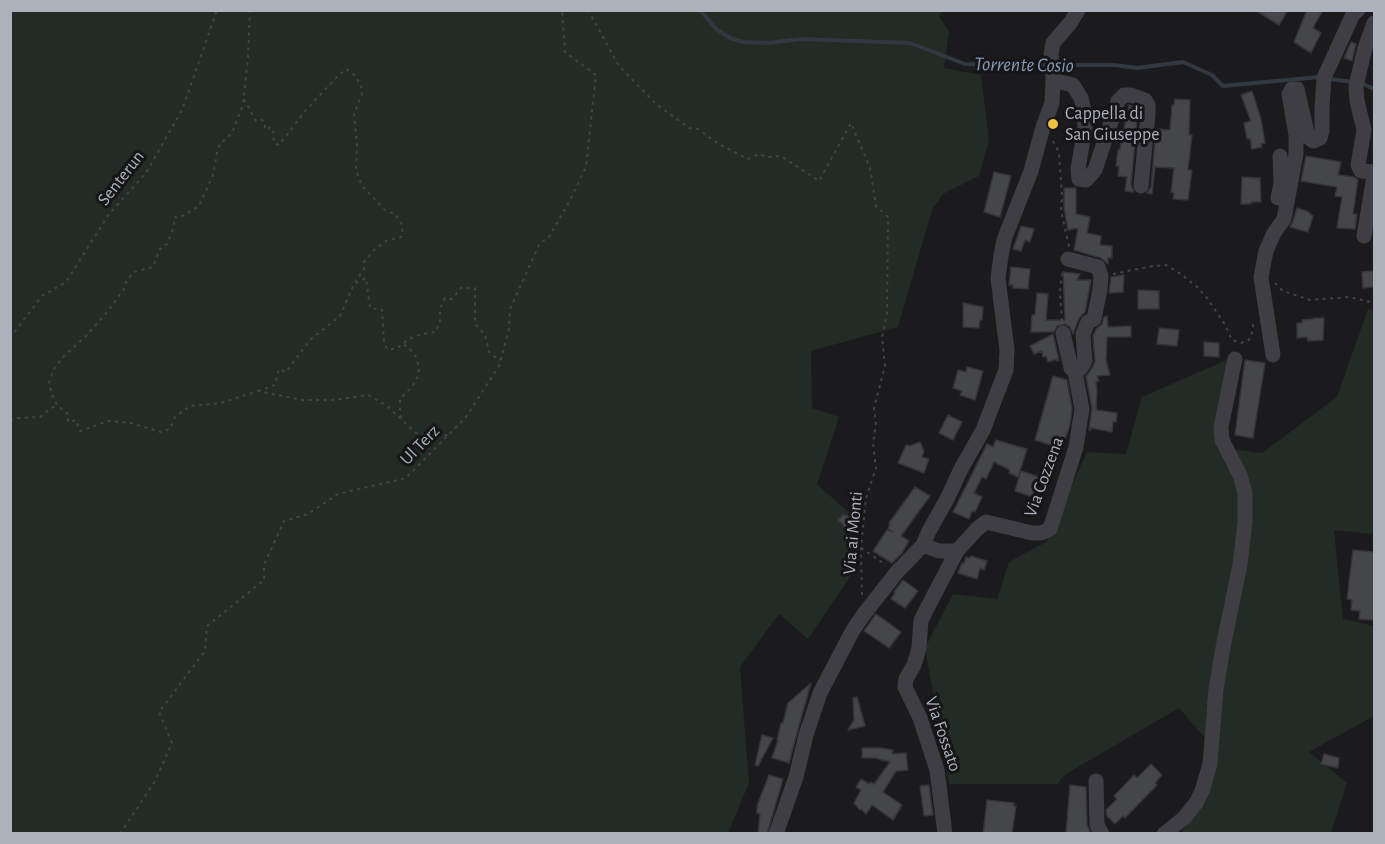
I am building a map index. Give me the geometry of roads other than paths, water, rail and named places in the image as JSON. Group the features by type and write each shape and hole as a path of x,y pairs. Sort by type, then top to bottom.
{"street":[{"path":"776,834 796,777 806,735 820,693 853,630 864,614 923,544 983,430 1006,370 1007,350 998,278 1000,256 1031,171 1052,103 1051,54 1053,43 1078,10"},
{"path":"1273,355 1261,277 1266,251 1274,233 1284,219 1296,154 1296,135 1289,94 1292,89 1297,89 1308,137 1313,141 1320,138 1324,78 1353,14 1358,10"},
{"path":"1364,236 1374,174 1361,171 1358,165 1364,130 1357,101 1357,83 1365,48 1374,23"},
{"path":"1053,80 1073,86 1081,98 1085,128 1078,169 1079,179 1086,180 1095,170 1119,101 1124,95 1144,100 1148,105 1148,114 1141,186"},
{"path":"1274,233 1269,228 1275,214 1281,183 1280,156"},
{"path":"1063,333 1071,368 1075,372 1085,361 1083,334 1088,322 1094,319 1101,276 1098,267 1068,259"},
{"path":"1164,834 1184,818 1196,803 1210,764 1216,688 1240,565 1245,522 1245,493 1240,475 1222,440 1221,427 1235,359"},
{"name":"Via Cozzena","path":"957,550 986,522 1032,533 1041,533 1050,529 1079,435 1082,409 1075,372"},
{"path":"923,544 939,551 957,550"},
{"name":"Via Fossato","path":"945,834 937,770 920,718 905,687 919,648 921,620 957,550"},
{"path":"1096,781 1097,825 1102,834"}],"waterway":[{"name":"Torrente Cosio","path":"700,10 716,29 730,38 743,42 767,43 801,39 910,43 965,64 1047,65"},
{"name":"Torrente Cosio","path":"1057,65 1114,65 1137,68 1183,62 1212,75 1223,86 1319,77"},
{"name":"Torrente Cosio","path":"1329,79 1354,82"},
{"name":"Torrente Cosio","path":"1361,83 1374,89"}],"place":[{"name":"Cappella di San Giuseppe","path":"1053,124"}]}
